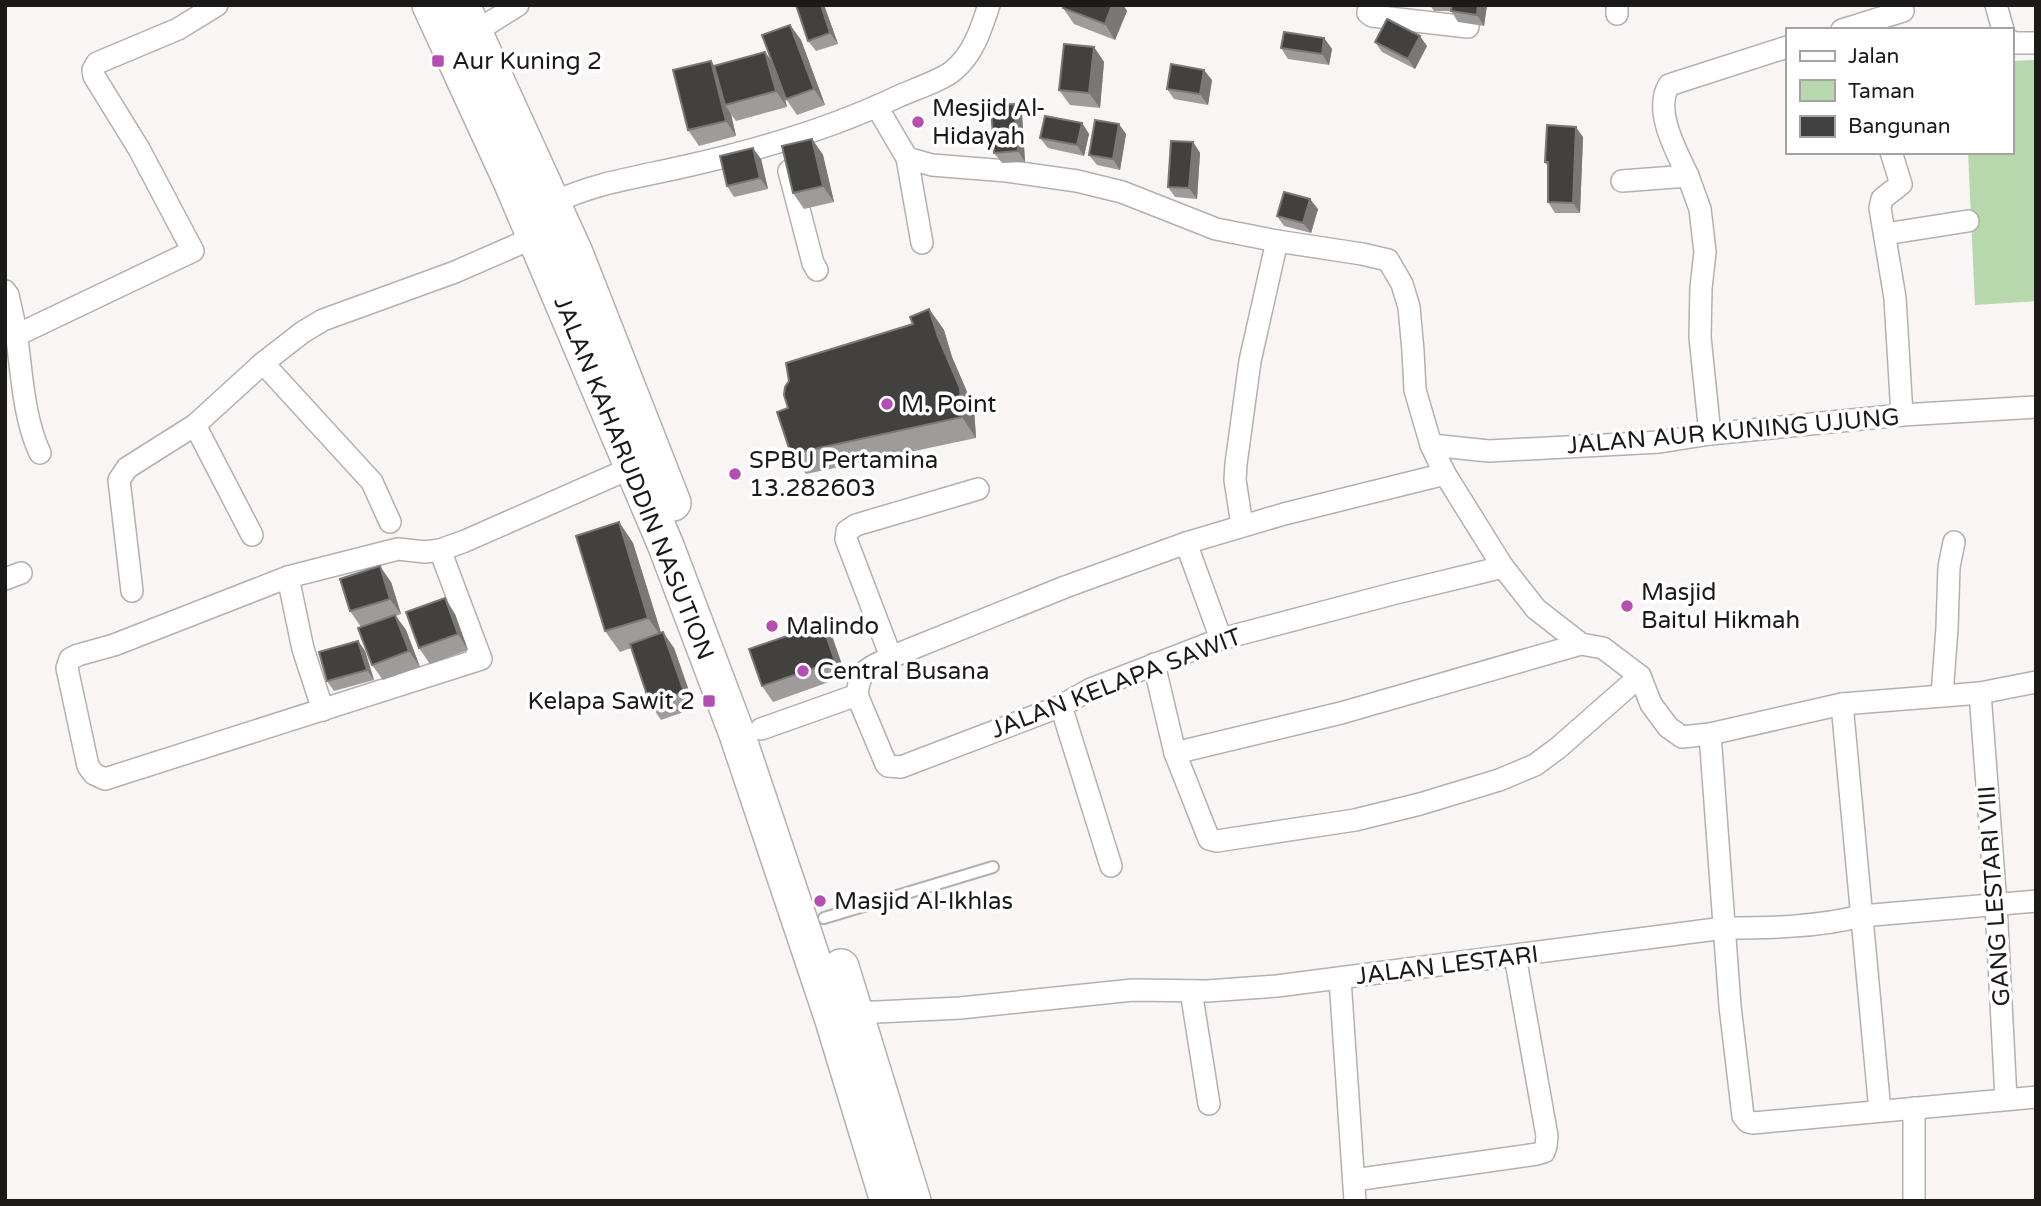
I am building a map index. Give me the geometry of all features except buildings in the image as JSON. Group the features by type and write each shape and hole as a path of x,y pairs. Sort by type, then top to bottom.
{"highway":[{"name":"JALAN KAHARUDDIN NASUTION","path":"429,5 480,111 633,467 761,729 856,1013 913,1201"},
{"name":"JALAN KAHARUDDIN NASUTION","path":"468,19 504,102 553,203 642,421 750,773 832,1017 888,1201"}],"street":[{"path":"17,335 193,251 93,70 97,63 178,29 217,5"},
{"path":"468,19 518,5"},
{"path":"553,203 567,196 651,173 690,166 781,142 877,107 952,72 975,44 989,5"},
{"path":"1370,5 1368,13 1372,16 1468,27"},
{"path":"1996,5 2002,28"},
{"path":"1848,28 1903,11"},
{"path":"2013,43 2036,43"},
{"path":"1710,433 1700,337 1705,252 1700,209 1669,133 1663,100 1669,85 1786,47"},
{"path":"877,107 906,158 922,243"},
{"path":"781,142 817,270"},
{"path":"1892,154 1901,184 1880,202 1895,298 1902,415"},
{"path":"906,158 932,165 1007,171 1088,184 1149,201 1216,229 1388,260 1402,284 1409,307 1415,390 1431,444 1445,474 1503,568 1536,609 1581,644"},
{"path":"1622,181 1688,176"},
{"path":"1885,234 1968,221"},
{"path":"132,591 119,480 127,468 195,425 263,363 323,320 455,272 534,237"},
{"path":"1242,525 1235,480 1236,464 1250,361 1277,242"},
{"path":"5,291 17,335 27,410 40,453"},
{"path":"263,363 372,482 390,522"},
{"name":"JALAN AUR KUNING UJUNG","path":"1431,444 1489,451 1661,442 1710,433 1902,415 2036,407"},
{"path":"195,425 252,535"},
{"path":"440,550 481,659 105,779 94,774 88,766 67,668 70,659 288,577 398,549 425,552 440,550 633,467"},
{"path":"761,729 857,695 862,674 891,657 1065,587 1242,525 1445,474"},
{"path":"891,657 846,539 847,531 856,525 978,489"},
{"path":"1942,695 1949,568 1954,542"},
{"path":"1185,544 1221,639"},
{"name":"JALAN KELAPA SAWIT","path":"857,695 886,764 901,766 1061,706 1091,689 1221,639 1503,568"},
{"path":"288,577 303,649 323,710"},
{"path":"1175,753 1341,713 1581,644 1603,648 1640,676 1651,704 1668,727 1682,737 1710,734 1842,704 1980,693 2036,682"},
{"path":"1154,664 1175,753 1205,831 1212,841 1354,820 1420,804 1499,780 1535,765 1640,676"},
{"name":"GANG LESTARI VIII","path":"1980,693 1996,905 2006,1099"},
{"path":"1842,704 1880,1111"},
{"path":"1061,706 1111,866"},
{"path":"1710,734 1730,1006 1745,1119 1753,1124 2036,1097"},
{"name":"JALAN LESTARI","path":"856,1013 960,1008 1133,990 1191,991 1277,986 1724,928 1760,928 1842,921 1861,916 2036,901"},
{"path":"1340,979 1355,1190 1544,1152 1547,1136 1515,956"},
{"path":"1191,991 1209,1104"},
{"path":"1913,1201 1914,1108"}],"lane":[{"path":"824,918 993,867"}],"green space":[{"path":"2036,60 2036,301 1975,305 1968,154 2013,154 2013,61"}],"place":[{"name":"Aur Kuning 2","path":"438,61"},
{"name":"Mesjid Al- Hidayah","path":"918,122"},
{"name":"M. Point","path":"887,404"},
{"name":"SPBU Pertamina 13.282603","path":"735,474"},
{"name":"Masjid Baitul Hikmah","path":"1627,606"},
{"name":"Malindo","path":"772,626"},
{"name":"Central Busana","path":"803,671"},
{"name":"Kelapa Sawit 2","path":"709,701"},
{"name":"Masjid Al-Ikhlas","path":"820,901"}]}
